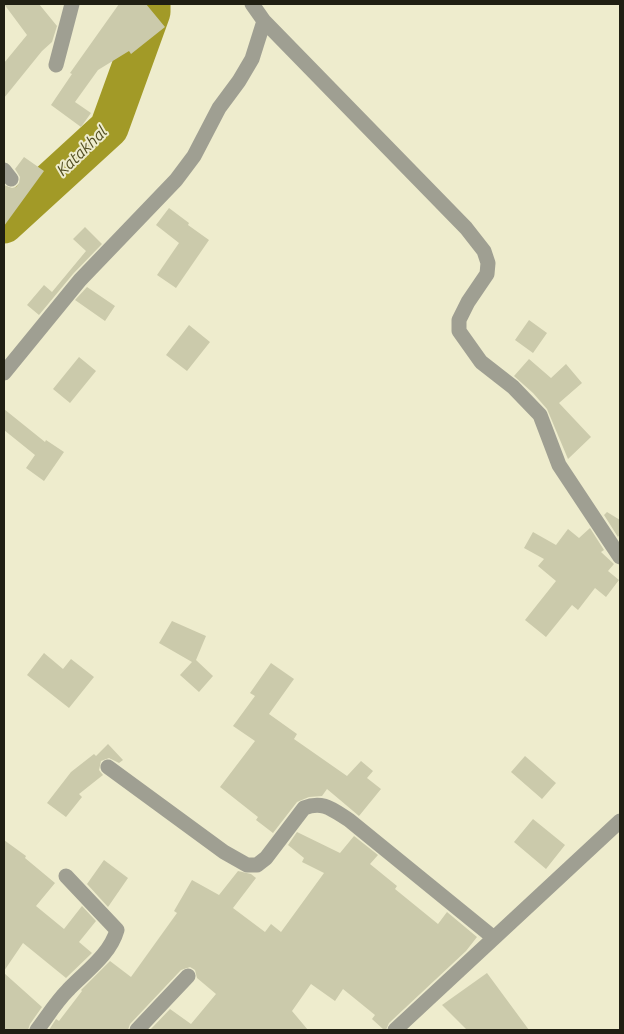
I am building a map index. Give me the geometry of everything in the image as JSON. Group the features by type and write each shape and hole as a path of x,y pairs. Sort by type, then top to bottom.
{"street":[{"path":"56,65 72,4"},
{"path":"252,4 264,21 466,228 484,251 488,263 487,274 468,302 459,320 459,331 482,362 513,387 540,415 559,465 620,556"},
{"path":"4,373 80,280 176,180 189,162 219,108 239,81 252,59 264,21"},
{"path":"108,767 224,852 247,865 257,865 266,858 304,808 313,804 325,805 349,820 494,938"},
{"path":"395,1030 620,822"},
{"path":"37,1030 66,991 106,951 114,940 117,930 66,876"},
{"path":"137,1030 188,976"}],"building":[{"path":"4,4 39,4 57,26 52,42 42,51 4,98 4,63 27,35"},
{"path":"119,4 146,4 165,27 131,54 129,51 98,70 75,102 91,113 81,127 51,105 72,74 70,73"},
{"path":"24,157 44,171 4,226 4,185 12,188 16,187 19,183 20,177 15,169"},
{"path":"169,208 209,240 176,288 157,275 179,243 156,225"},
{"path":"85,227 102,244 73,274 39,315 27,305 44,285 52,292 86,251 73,239"},
{"path":"87,287 115,306 105,321 75,300"},
{"path":"529,320 547,333 533,353 515,340"},
{"path":"189,325 210,342 187,371 166,355"},
{"path":"79,357 96,371 70,403 53,389"},
{"path":"529,359 551,378 566,364 582,383 559,403 591,437 568,459 547,409 514,376"},
{"path":"4,409 45,442 46,440 64,452 44,481 26,468 35,455 4,430"},
{"path":"607,512 620,520 620,534 618,537 604,515"},
{"path":"590,528 604,550 601,552 614,564 608,571 619,580 606,597 595,588 578,610 572,605 546,637 525,620 556,581 538,566 544,559 524,548 533,532 556,545 568,529 579,538"},
{"path":"172,621 206,636 196,660 213,676 199,692 180,675 192,662 159,643"},
{"path":"44,653 63,669 71,659 94,677 69,708 27,675"},
{"path":"271,663 294,679 269,714 297,734 294,739 347,776 361,761 373,771 367,778 381,789 359,816 327,789 322,796 309,797 297,802 273,833 256,820 258,817 220,787 255,741 233,726 255,696 250,693"},
{"path":"108,744 123,760 119,763 109,758 101,761 99,770 103,775 79,794 82,797 66,817 47,803 71,772 94,754 96,756"},
{"path":"525,756 556,783 542,799 511,772"},
{"path":"533,819 565,845 546,869 514,842"},
{"path":"297,832 340,853 354,836 378,855 370,864 397,886 395,889 438,924 447,912 477,937 466,951 389,1023 386,1030 372,1019 375,1015 343,989 335,1001 311,984 292,1011 308,1030 150,1030 170,1009 191,1024 216,994 197,978 195,970 190,967 181,970 130,1024 128,1030 49,1030 56,1019 59,1021 81,990 110,961 131,977 177,913 174,911 192,880 219,895 238,871 251,874 256,878 233,908 265,932 271,924 281,932 324,873 302,862 304,858 288,845"},
{"path":"4,840 26,856 25,858 55,883 36,906 64,929 82,906 96,921 79,942 92,953 66,978 23,943 4,971"},
{"path":"104,860 128,878 108,907 87,884"},
{"path":"4,973 42,1007 28,1030 4,1030"},
{"path":"487,973 529,1030 467,1030 442,1005"}],"waterway":[{"name":"Katakhal","path":"4,224 109,128 151,12 151,4"}]}
